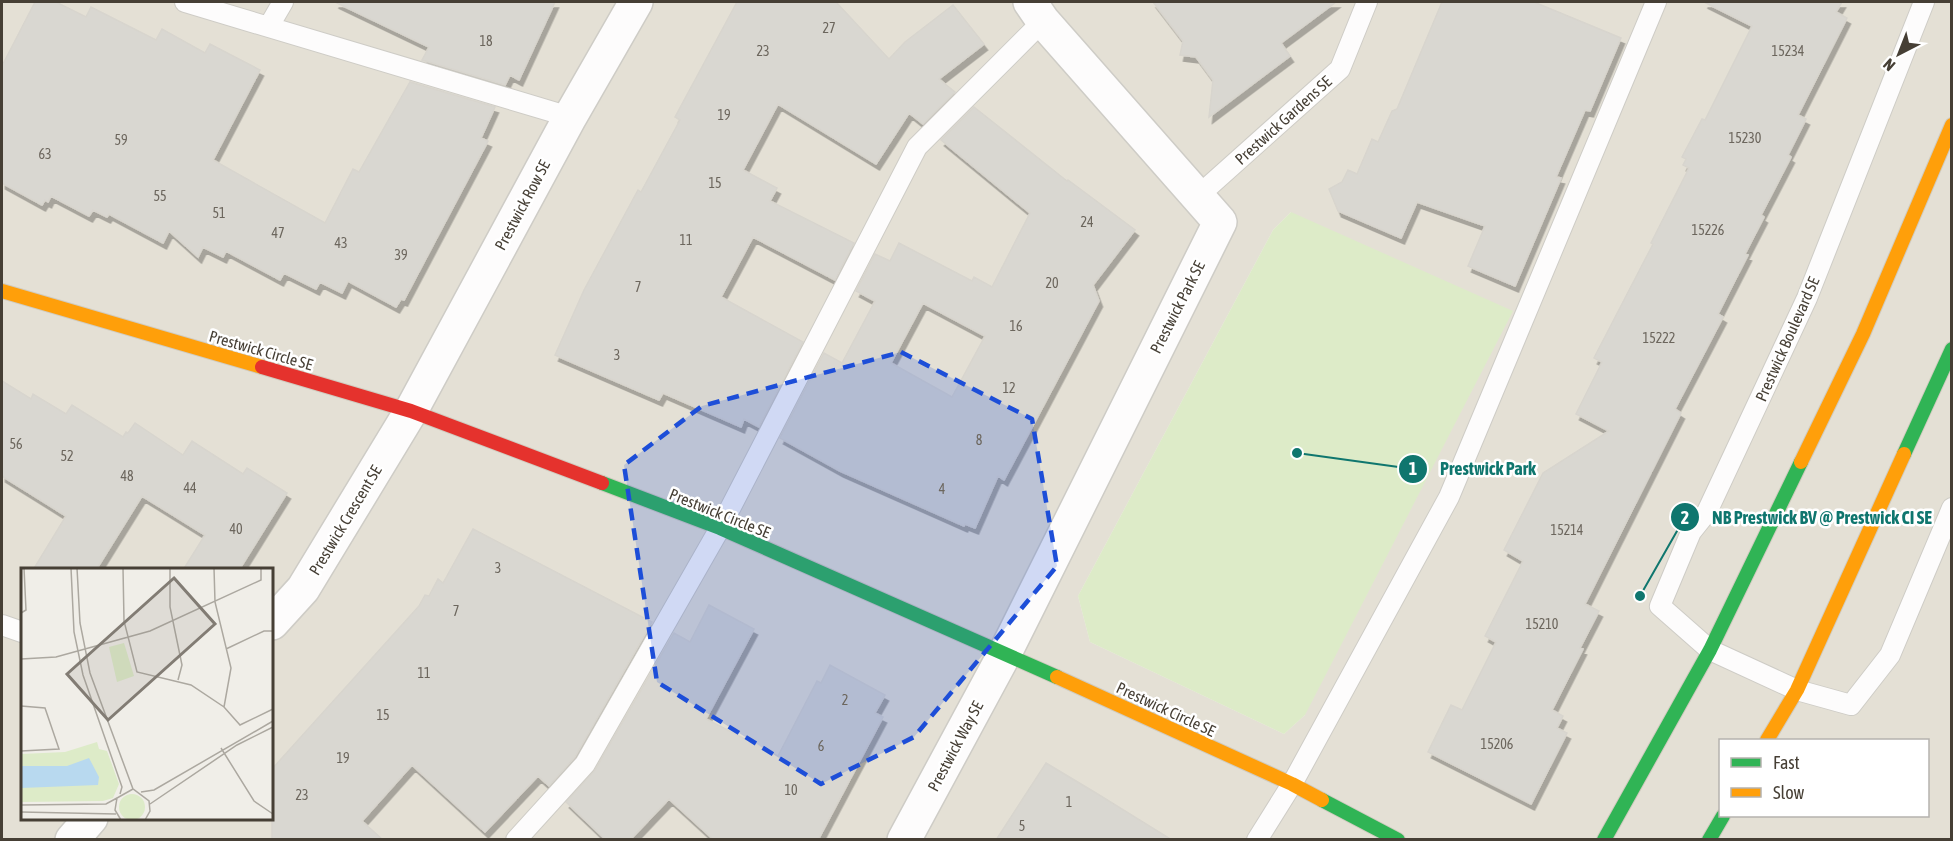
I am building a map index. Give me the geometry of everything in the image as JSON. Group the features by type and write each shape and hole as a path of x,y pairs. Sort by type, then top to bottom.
{"street":[{"name":"Prestwick Row SE","path":"411,411 570,117 636,2"},
{"name":"Prestwick Park SE","path":"1005,653 1220,222 1130,122 1037,11"},
{"path":"1604,840 1710,650 1863,334 1952,124"},
{"name":"Prestwick Circle SE","path":"2,291 411,411 720,528 1005,653 1292,784 1398,840"},
{"path":"1768,739 1797,690 1952,349"},
{"name":"Prestwick Crescent SE","path":"273,622 303,589 411,411"},
{"name":"Prestwick Way SE","path":"904,840 1005,653"},
{"path":"1709,840 1722,817"},
{"path":"72,840 90,820"}],"lane":[{"path":"185,2 570,117"},
{"path":"269,26 283,2"},
{"name":"Prestwick Gardens SE","path":"1198,196 1340,69 1367,2"},
{"path":"1257,840 1292,784 1449,497 1656,2"},
{"name":"Prestwick Boulevard SE","path":"1924,2 1807,298 1707,512 1691,532 1660,606 1710,650 1797,690 1851,705 1890,655 1952,508"},
{"path":"516,840 585,764 720,528 917,147 1037,11"},
{"path":"2,625 21,632"}],"highlighted area":[{"path":"901,352 1032,419 1057,566 914,737 821,784 657,682 624,465 702,406"}],"shaded area":[{"path":"2,2 1951,2 1951,839 2,840","holes":["1291,212 1305,715 1284,734 1090,642 1078,596 1273,230"]}],"green space":[{"path":"1291,212 1513,311 1305,715 1284,734 1090,642 1078,596 1273,230"}],"building":[{"path":"35,2 56,2 86,17 91,7 156,40 162,29 205,53 210,44 260,70 213,160 325,223 353,169 359,172 410,82 495,107 481,138 488,141 404,300 401,299 396,307 348,281 342,293 320,282 316,289 284,273 280,280 226,251 223,257 203,247 198,257 169,231 163,243 109,214 107,217 93,210 89,216 51,196 48,202 45,200 42,205 2,183 2,66"},
{"path":"335,2 555,2 519,80 510,75 505,85 422,60 429,47"},
{"path":"737,2 836,2 889,59 905,42 953,5 984,44 939,79 955,92 923,124 909,113 876,164 778,104 743,170 777,188 770,201 854,243 835,280 753,237 721,297 803,342 759,427 744,419 741,427 663,393 659,400 555,355 584,290 638,190 641,192 680,120 675,117"},
{"path":"1153,2 1336,2 1281,43 1290,56 1209,117 1213,80 1196,57 1180,55 1183,41"},
{"path":"1442,2 1534,2 1621,38 1590,111 1585,110 1556,177 1561,178 1515,286 1468,266 1485,226 1417,202 1401,238 1338,211 1329,189 1342,182 1348,170 1357,174 1372,139 1378,142 1392,111 1397,109"},
{"path":"1704,2 1842,2 1836,12 1847,18 1798,115 1806,119 1788,155 1791,157 1761,215 1764,217 1745,254 1748,255 1718,314 1723,317 1675,409 1681,413 1585,604 1599,611 1580,648 1583,649 1552,710 1563,716 1557,728 1567,733 1531,804 1428,752 1451,705 1462,710 1496,642 1485,636 1523,561 1504,550 1543,473 1609,431 1576,414 1602,362 1594,358 1689,168 1683,165 1686,159 1682,157 1702,119 1705,120 1752,26"},
{"path":"974,107 1067,181 1135,230 1093,285 1099,301 1004,480 998,476 975,528 965,524 964,526 840,471 780,438 824,353 842,363 875,301 856,291 875,254 890,261 899,243 972,281 974,277 992,287 1030,213 941,140","holes":["923,303 985,336 952,397 891,363"]},
{"path":"2,381 31,399 33,394 66,414 72,405 123,437 135,423 183,455 192,441 243,474 247,468 287,493 240,568 184,568 205,535 142,496 97,568 34,568 66,516 2,476"},
{"path":"473,529 652,622 575,757 549,786 538,776 485,832 412,765 362,821 383,840 272,840 273,768 419,606 425,595 429,596 438,579 443,583"},
{"path":"709,605 754,629 706,719 778,756 817,681 821,683 830,665 885,695 875,713 883,717 818,840 714,840 669,799 630,840 606,840 566,802 595,770 674,633 690,642"},
{"path":"1046,763 1096,793 1172,840 996,840"}],"traffic: fast":[{"path":"1904,454 1952,349"},
{"path":"1604,840 1710,650 1801,462"},
{"path":"602,483 720,528 1057,677"},
{"path":"1322,800 1398,840"},
{"path":"1709,840 1722,817"}],"traffic: slow":[{"path":"1801,462 1863,334 1952,125"},
{"path":"2,291 262,367"},
{"path":"1768,739 1797,690 1904,454"},
{"path":"1057,677 1292,784 1322,800"}],"traffic: jam":[{"path":"262,367 411,411 602,483"}],"place":[{"name":"Prestwick Park","path":"1297,453"},
{"name":"NB Prestwick BV @ Prestwick CI SE","path":"1640,596"}]}
